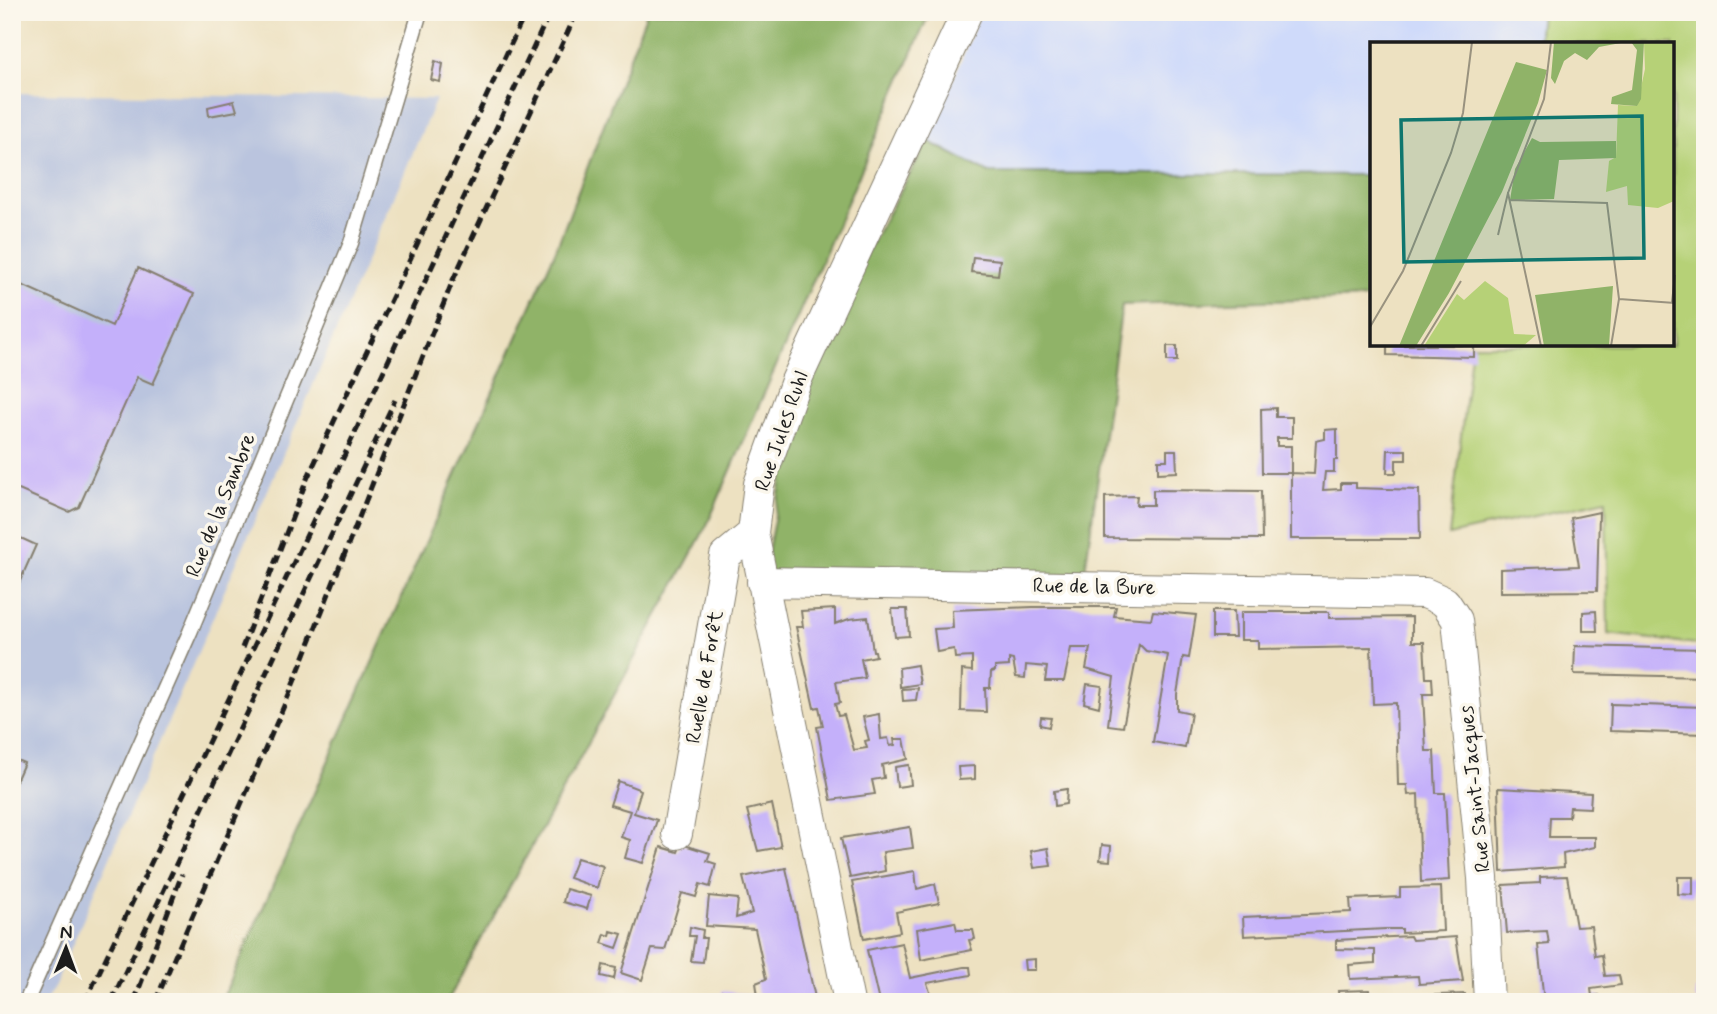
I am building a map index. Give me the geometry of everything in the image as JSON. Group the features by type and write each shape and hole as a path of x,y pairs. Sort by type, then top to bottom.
{"street":[{"name":"Rue Jules Ruhl","path":"849,1002 753,533 759,484 796,381 967,12"},
{"name":"Ruelle de Forêt","path":"677,834 725,556 753,533"},
{"name":"Rue de la Bure","path":"762,582 1425,593"},
{"name":"Rue Saint-Jacques","path":"1425,593 1445,602 1457,620 1483,878 1489,1002"}],"lane":[{"name":"Rue de la Sambre","path":"26,1002 190,632 351,243 420,12"}],"shaded area":[{"path":"981,12 1540,12 1538,42 1370,42 1370,175 989,173 928,141"},
{"path":"12,93 436,99 55,985 45,1002 12,1002"}],"green space":[{"path":"647,12 930,12 707,525 447,1002 221,1002 555,252"},
{"path":"1541,12 1705,12 1705,645 1608,634 1606,500 1449,535 1472,346 1675,346 1675,42 1538,42"},
{"path":"928,141 989,173 1370,175 1370,298 1122,305 1083,585 762,582 804,365"}],"building":[{"path":"435,61 443,64 440,82 431,80"},
{"path":"234,101 237,111 209,116 208,107"},
{"path":"973,257 1000,260 998,275 971,272"},
{"path":"138,268 194,294 153,384 137,377 79,507 69,512 12,487 12,300 20,284 112,326"},
{"path":"1167,346 1177,346 1177,361 1167,361"},
{"path":"1387,346 1474,346 1474,357 1387,355"},
{"path":"1276,408 1276,417 1292,417 1292,438 1277,438 1277,446 1291,446 1291,473 1262,473 1261,409"},
{"path":"1337,429 1337,460 1334,460 1334,472 1325,472 1323,490 1341,489 1341,483 1356,483 1356,488 1419,490 1420,539 1291,539 1291,473 1314,474 1316,441 1325,439 1325,430"},
{"path":"1167,450 1176,450 1177,472 1158,473 1158,460 1167,460"},
{"path":"1388,450 1406,450 1406,460 1396,460 1396,473 1387,473"},
{"path":"1153,490 1261,491 1262,539 1105,538 1105,497 1137,496 1136,505 1153,505"},
{"path":"1599,512 1597,591 1500,592 1500,569 1579,566 1571,518"},
{"path":"12,534 36,545 12,599"},
{"path":"1116,607 1114,616 1151,619 1153,611 1196,615 1189,658 1183,657 1177,694 1177,710 1191,713 1185,748 1153,742 1168,655 1146,651 1139,644 1123,727 1108,725 1114,677 1086,669 1090,648 1071,648 1064,681 1045,681 1047,667 1026,665 1025,678 1016,677 1013,660 1009,659 1009,666 995,667 995,671 991,672 990,688 985,688 986,712 961,711 962,670 972,671 972,657 955,658 954,649 937,652 934,629 953,628 952,610"},
{"path":"835,609 835,624 868,617 876,656 861,659 865,678 836,682 840,703 835,704 838,716 844,715 854,750 867,748 865,741 869,740 863,717 879,714 881,739 888,738 890,746 895,745 894,739 904,739 908,759 882,765 884,778 872,780 875,794 831,800 817,727 823,726 819,707 814,708 796,627 803,627 801,611"},
{"path":"892,609 907,609 909,636 895,637"},
{"path":"1213,611 1234,611 1235,637 1213,637"},
{"path":"1596,611 1597,631 1583,631 1583,612"},
{"path":"1241,612 1329,612 1329,618 1412,617 1412,642 1424,642 1426,678 1432,678 1433,694 1423,694 1426,751 1434,751 1436,793 1445,793 1449,880 1421,882 1418,794 1408,795 1407,785 1398,785 1396,703 1373,704 1371,647 1258,649 1258,640 1241,640"},
{"path":"1575,646 1705,649 1705,677 1574,674"},
{"path":"917,665 920,684 900,687 899,668"},
{"path":"1087,684 1102,686 1099,707 1084,703"},
{"path":"918,688 916,700 903,701 902,689"},
{"path":"1611,704 1705,707 1705,734 1610,731"},
{"path":"1041,717 1051,718 1049,727 1040,725"},
{"path":"12,758 24,763 12,790"},
{"path":"909,765 911,785 897,787 895,767"},
{"path":"975,766 975,779 959,780 958,767"},
{"path":"618,781 641,790 634,813 657,820 643,863 625,858 630,840 621,837 630,811 610,805"},
{"path":"1498,788 1591,793 1590,808 1570,807 1569,817 1550,817 1549,837 1595,837 1595,847 1563,854 1564,867 1501,872"},
{"path":"1067,789 1066,804 1055,806 1054,791"},
{"path":"772,804 781,847 758,851 747,810"},
{"path":"910,827 913,848 883,852 885,871 850,878 841,838"},
{"path":"681,844 710,853 707,861 716,864 710,887 700,884 696,897 682,893 665,950 652,949 642,980 621,973 661,847 678,852"},
{"path":"1102,845 1111,846 1110,861 1100,860"},
{"path":"1048,848 1051,866 1034,868 1031,851"},
{"path":"577,858 603,866 597,888 569,878"},
{"path":"786,868 816,1002 721,1001 722,991 758,996 756,983 766,979 755,929 706,926 709,896 738,899 736,918 752,913 743,877"},
{"path":"915,871 917,889 935,884 939,903 896,912 900,932 864,939 852,882"},
{"path":"1567,876 1576,927 1591,926 1595,956 1602,955 1605,976 1619,975 1621,985 1591,989 1592,996 1599,995 1600,999 1605,999 1606,1002 1544,1002 1538,945 1549,944 1547,931 1507,933 1503,885 1540,883 1540,877"},
{"path":"1678,877 1693,877 1693,895 1678,894"},
{"path":"1441,887 1443,931 1402,933 1402,929 1386,929 1244,936 1243,917 1351,912 1350,899 1400,897 1400,888"},
{"path":"566,889 591,896 587,909 563,902"},
{"path":"955,922 957,930 973,930 975,939 969,940 972,950 921,960 917,929"},
{"path":"690,927 703,930 702,938 706,938 703,962 691,961 695,936 689,936"},
{"path":"611,931 622,934 617,948 602,943 605,934 610,936"},
{"path":"1410,936 1412,940 1456,937 1463,981 1419,984 1418,976 1350,979 1349,965 1375,963 1375,950 1336,949 1336,940"},
{"path":"902,943 910,978 964,967 970,967 971,975 927,983 931,995 926,996 927,1002 879,1002 867,950"},
{"path":"1035,959 1035,970 1025,970 1024,960"},
{"path":"603,965 616,968 614,979 601,976"},
{"path":"1369,990 1370,1002 1339,1002 1338,991"},
{"path":"1695,990 1704,990 1704,1000 1696,1000"},
{"path":"1465,994 1466,1002 1395,1002 1395,999 1411,998 1410,996"}],"railway":[{"path":"242,648 307,479 526,12"},
{"path":"85,1002 339,467 550,12"},
{"path":"155,1002 290,692 453,280 577,12"},
{"path":"111,1002 395,400"},
{"path":"134,1002 182,874"}]}
